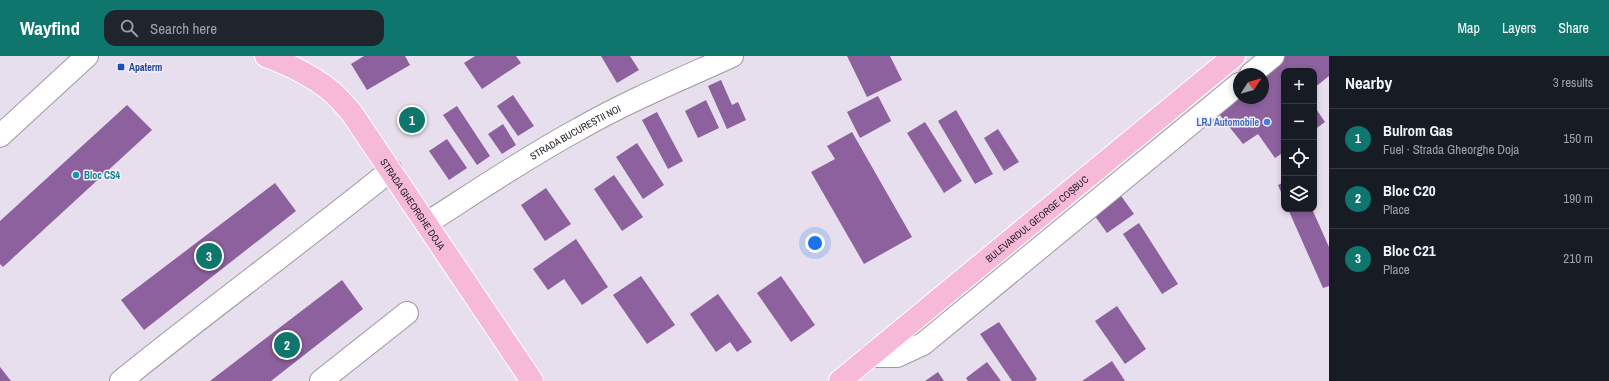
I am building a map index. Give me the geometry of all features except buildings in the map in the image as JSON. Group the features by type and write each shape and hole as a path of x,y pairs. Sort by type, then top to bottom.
{"main road":[{"name":"STRADA GHEORGHE DOJA","path":"266,56 290,66 310,77 332,92 352,112 532,381"},
{"name":"BULEVARDUL GEORGE COȘBUC","path":"840,381 1234,56"}],"street":[{"path":"0,136 87,56"},
{"name":"STRADA BUCUREȘTII NOI","path":"427,223 489,183 579,129 643,96 732,56"},
{"path":"1258,68 1273,56"},
{"path":"870,356 897,356 923,344 1233,89"},
{"path":"1099,168 1114,187"},
{"path":"122,381 209,310 338,213 391,170"},
{"path":"321,381 407,313"}],"place":[{"name":"Apaterm","path":"121,67"},
{"name":"Bulrom Gas","path":"412,120"},
{"name":"LRJ Automobile","path":"1267,122"},
{"name":"Bloc CS4","path":"76,175"},
{"name":"Bloc C21","path":"209,256"},
{"name":"Bloc C20","path":"287,345"}]}
